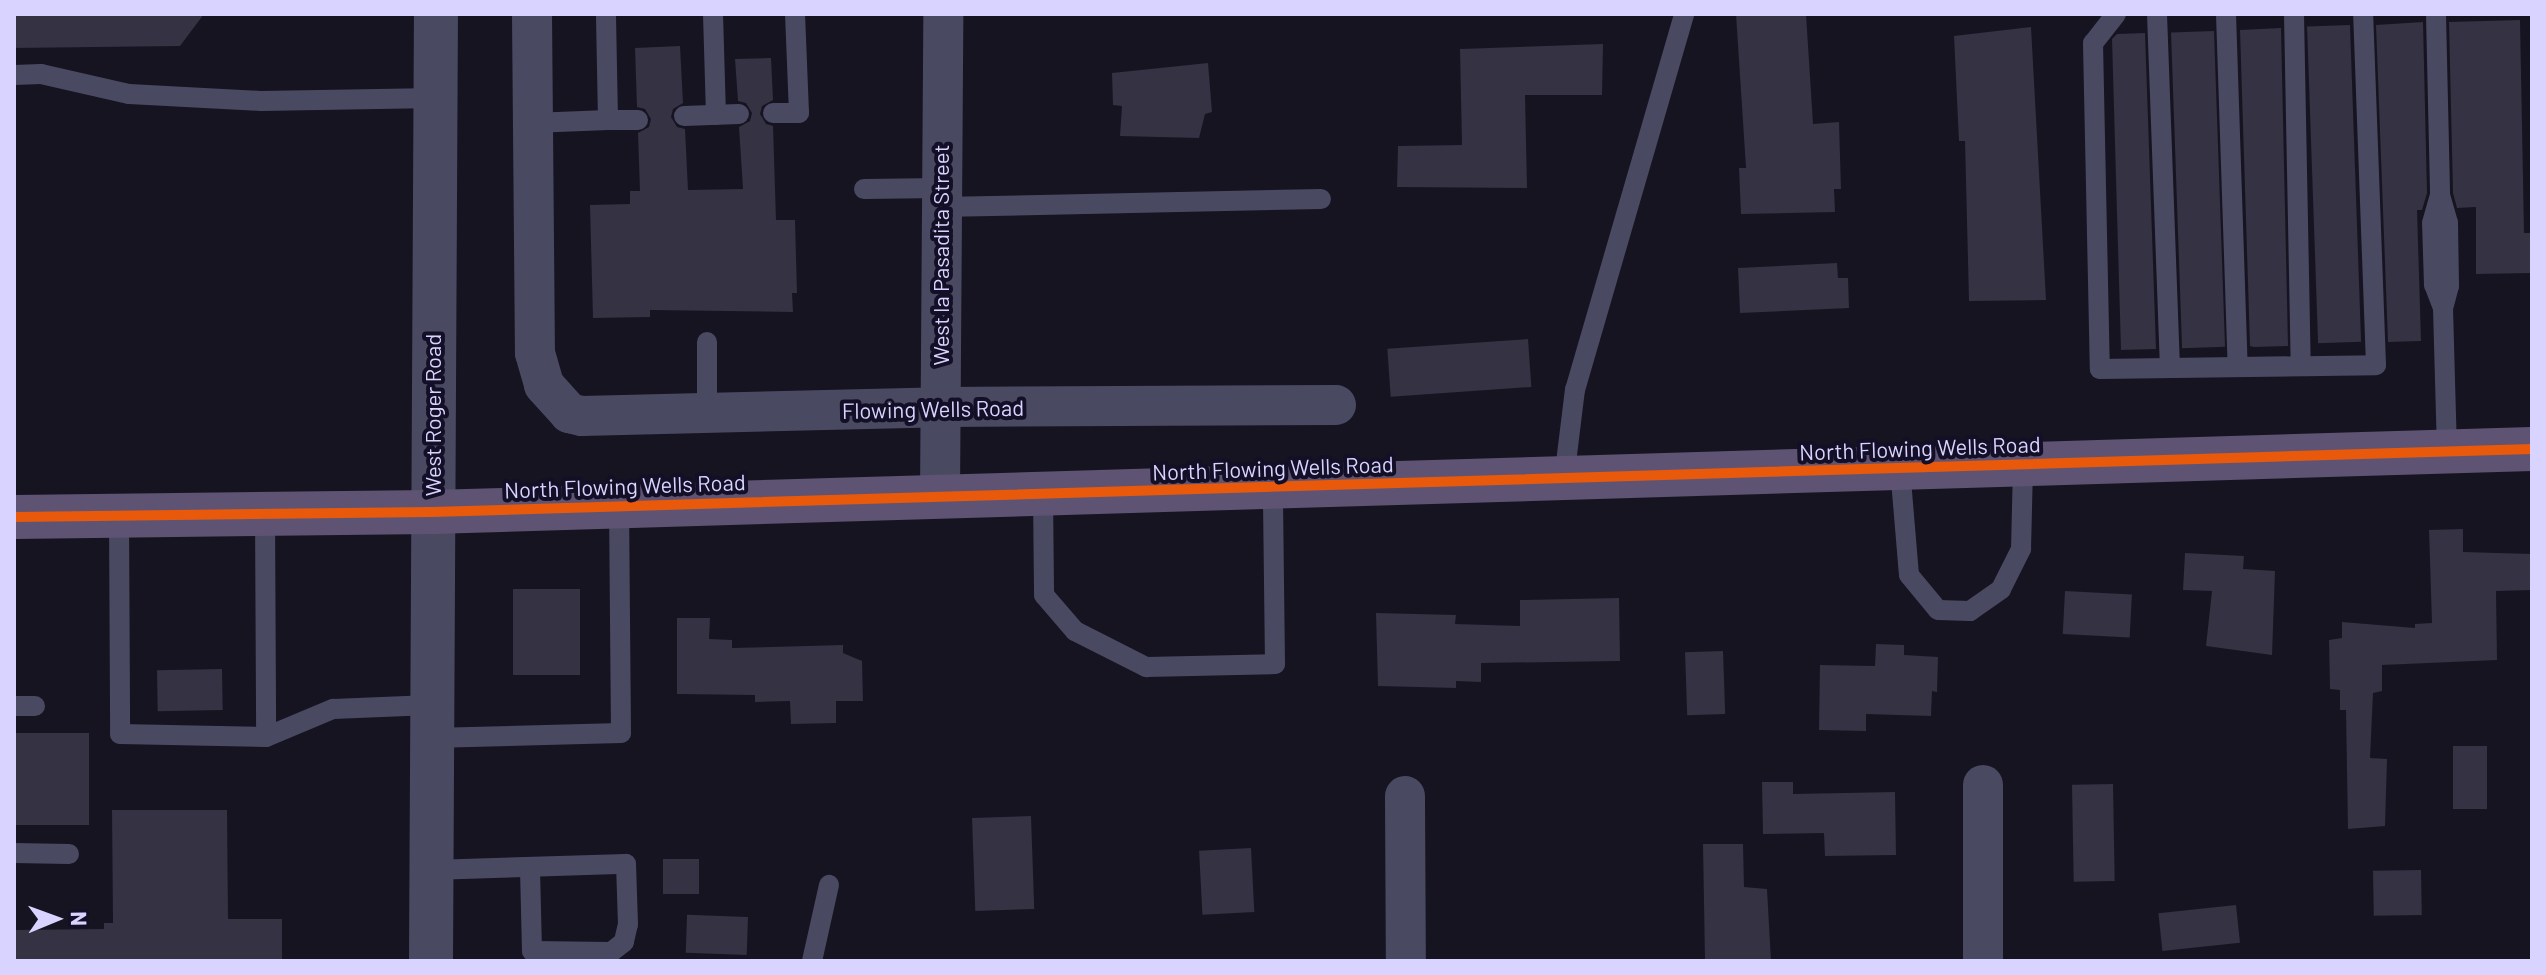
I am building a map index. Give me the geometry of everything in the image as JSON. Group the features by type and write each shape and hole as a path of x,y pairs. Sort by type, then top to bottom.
{"main road":[{"name":"North Flowing Wells Road","path":"14,517 432,512 2532,449"}],"street":[{"name":"West Roger Road","path":"431,961 436,14"},
{"path":"532,14 532,123"},
{"name":"West la Pasadita Street","path":"940,496 943,14"},
{"name":"Flowing Wells Road","path":"532,123 535,353 544,385 569,413 582,416 941,407 1336,405"},
{"path":"1983,785 1983,961"},
{"path":"1405,796 1406,961"}],"lane":[{"path":"606,14 608,120"},
{"path":"713,14 716,115"},
{"path":"773,113 799,113 795,14"},
{"path":"1564,479 1575,390 1684,14"},
{"path":"2116,14 2093,43 2100,369 2376,365 2363,14"},
{"path":"2157,14 2170,368"},
{"path":"2226,14 2238,367"},
{"path":"2294,14 2301,366"},
{"path":"2436,14 2440,195 2432,223 2434,285 2443,308 2447,451"},
{"path":"14,75 41,74 129,94 261,101 436,98"},
{"path":"684,116 739,114"},
{"path":"532,123 638,120"},
{"path":"864,189 942,197 1321,199"},
{"path":"707,342 707,413"},
{"path":"1900,468 1909,575 1938,610 1970,611 2001,589 2021,549 2023,465"},
{"path":"1043,494 1044,595 1075,631 1146,667 1261,665 1275,664 1273,488"},
{"path":"119,516 120,734 266,737 333,709 431,721 621,733 619,506"},
{"path":"265,514 266,737"},
{"path":"14,853 69,854"},
{"path":"431,870 626,864 628,924 624,942 611,952 532,956 530,867"},
{"path":"812,961 829,885"}],"building":[{"path":"14,14 204,14 180,46 14,48"},
{"path":"1736,14 1806,14 1813,124 1839,122 1841,189 1834,189 1835,212 1741,214 1739,168 1746,168"},
{"path":"2520,20 2524,233 2532,233 2532,273 2476,274 2476,207 2457,208 2453,193 2449,22"},
{"path":"2423,22 2427,193 2422,210 2417,210 2421,341 2388,342 2376,25"},
{"path":"2350,25 2361,342 2318,343 2307,27"},
{"path":"2031,27 2046,300 1969,301 1965,141 1959,141 1954,36"},
{"path":"2281,28 2288,346 2254,347 2250,346 2240,30"},
{"path":"2214,31 2225,347 2182,348 2171,33"},
{"path":"2145,33 2156,349 2121,350 2112,39 2117,34"},
{"path":"1603,44 1602,95 1525,95 1527,188 1397,187 1398,146 1462,145 1460,49"},
{"path":"680,46 683,103 673,109 671,117 677,127 685,129 688,190 743,189 739,127 750,121 752,113 746,103 738,101 735,59 771,58 773,100 762,106 760,114 766,124 773,126 776,220 795,220 797,293 792,293 793,312 650,310 650,317 593,318 590,205 630,204 630,191 640,191 638,133 649,127 651,119 645,109 637,107 635,48"},
{"path":"1208,63 1212,112 1205,114 1199,138 1120,136 1122,106 1113,105 1112,73"},
{"path":"1837,263 1838,278 1848,278 1849,308 1740,313 1738,268"},
{"path":"1528,339 1531,387 1391,397 1387,349"},
{"path":"2463,529 2463,552 2532,554 2532,590 2496,591 2497,660 2382,665 2382,691 2373,693 2370,758 2387,759 2385,826 2348,829 2346,710 2340,710 2340,690 2330,689 2329,640 2342,638 2342,622 2415,628 2415,624 2432,623 2429,530"},
{"path":"2185,553 2244,556 2243,569 2275,571 2272,655 2206,646 2212,591 2183,590"},
{"path":"513,589 580,589 580,675 513,675"},
{"path":"2065,591 2132,595 2130,637 2063,634"},
{"path":"1619,598 1620,661 1481,663 1481,682 1456,681 1456,688 1378,686 1376,613 1456,615 1455,624 1520,626 1520,600"},
{"path":"677,618 710,618 709,639 732,640 732,648 843,645 843,653 862,661 863,701 836,701 836,723 791,724 790,701 755,702 755,695 677,694"},
{"path":"1876,644 1904,645 1904,655 1938,657 1937,692 1932,691 1931,716 1866,714 1866,731 1819,730 1820,665 1875,666"},
{"path":"1723,651 1725,714 1687,715 1685,652"},
{"path":"222,669 223,710 158,711 157,670"},
{"path":"14,733 89,733 89,825 14,825"},
{"path":"2453,746 2487,746 2487,809 2453,809"},
{"path":"1762,782 1793,782 1793,794 1895,792 1896,855 1825,856 1824,833 1763,834"},
{"path":"2113,784 2115,881 2074,882 2072,785"},
{"path":"112,810 227,810 228,919 282,919 282,961 14,961 14,930 104,929 104,923 113,923"},
{"path":"1031,816 1034,909 975,911 972,818"},
{"path":"1703,844 1743,844 1744,887 1767,889 1771,961 1705,961"},
{"path":"1251,848 1254,912 1202,915 1199,851"},
{"path":"663,859 699,859 699,894 663,894"},
{"path":"2421,870 2422,915 2374,916 2373,871"},
{"path":"2236,905 2240,943 2162,951 2158,913"},
{"path":"687,915 748,917 747,955 686,953"}],"cycle path":[{"path":"14,517 432,512 2532,449"}]}
